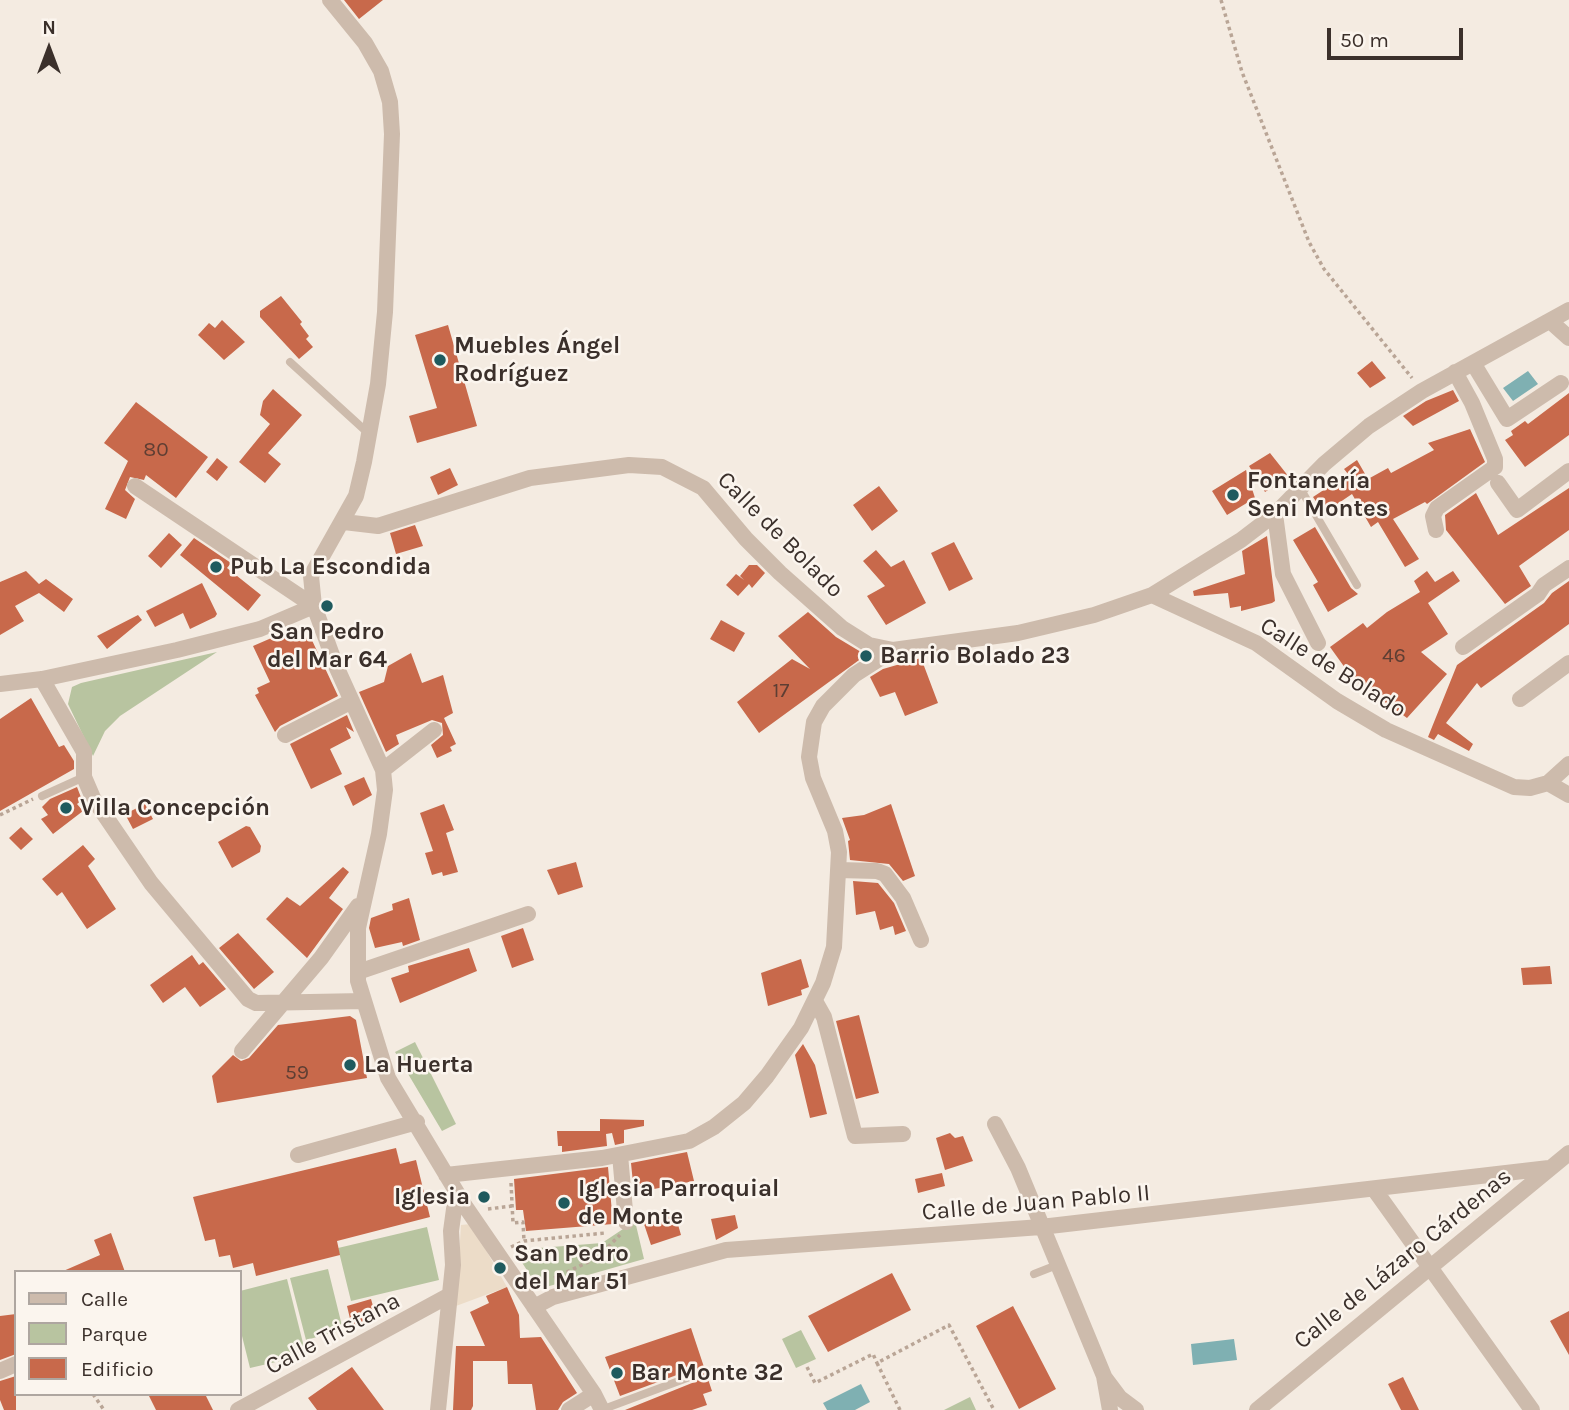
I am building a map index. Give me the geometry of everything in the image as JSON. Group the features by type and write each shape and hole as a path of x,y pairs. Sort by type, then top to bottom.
{"street":[{"path":"331,0 365,43 381,71 390,103 392,134 385,313 369,434 356,496 344,522 311,576 314,606 383,770 385,790 379,834 358,928 358,972 364,1001 388,1078 417,1122 446,1175 594,1394 602,1410"},
{"name":"Calle de Bolado","path":"344,522 378,526 530,478 629,465 662,467 704,488 746,539 842,628 869,645 893,650 1058,625 1152,595 1241,540 1275,514 1369,426 1422,391 1569,310"},
{"path":"1550,321 1569,338"},
{"path":"1473,363 1507,419 1561,383"},
{"path":"1436,530 1433,516 1437,508 1495,467 1495,459 1472,403 1455,372"},
{"path":"1498,483 1517,510 1569,471"},
{"path":"135,486 314,606"},
{"name":"Calle de Bolado","path":"1275,514 1283,574 1318,643"},
{"path":"1463,647 1538,594 1544,585 1569,568"},
{"name":"Calle de Bolado","path":"1152,595 1256,643 1337,701 1385,730 1514,788 1548,783"},
{"path":"0,684 42,679 177,650 260,629 314,606"},
{"name":"Calle de Bolado","path":"446,1175 620,1155 689,1141 715,1127 744,1103 767,1076 801,1028 815,1001 834,947 838,870 835,831 813,778 809,757 812,730 823,706 854,675 893,650"},
{"path":"1520,699 1569,663"},
{"path":"42,679 84,752 84,777 93,798 151,883 247,999 256,1003 364,1001"},
{"path":"285,735 352,701"},
{"path":"383,770 434,730"},
{"path":"1569,764 1548,783 1569,795"},
{"path":"838,870 877,871 885,874 903,898 921,940"},
{"path":"242,1051 285,1002 362,901"},
{"path":"358,972 528,914"},
{"path":"815,1001 824,1017 855,1136 903,1134"},
{"path":"298,1156 417,1122"},
{"path":"995,1124 1018,1168 1104,1376 1110,1410"},
{"name":"Calle de Lázaro Cárdenas","path":"1248,1410 1262,1405 1569,1153"},
{"path":"620,1155 626,1222"},
{"name":"Calle de Juan Pablo II","path":"534,1307 553,1297 726,1250 1041,1227 1549,1168"},
{"path":"1374,1189 1532,1410"},
{"path":"439,1410 453,1265 453,1219 465,1204"},
{"name":"Calle Tristana","path":"238,1410 449,1296"},
{"path":"1104,1376 1120,1398 1136,1410"},
{"path":"569,1410 594,1394"}],"lane":[{"path":"290,362 369,434"},
{"path":"1300,488 1357,585"},
{"path":"42,796 84,777"},
{"path":"1034,1274 1057,1265"},
{"path":"602,1410 695,1375"}],"path":[{"path":"1221,0 1242,72 1309,242 1332,280 1422,391"},
{"path":"0,815 42,796"},
{"path":"510,1167 513,1223 523,1222 524,1241"},
{"path":"465,1204 512,1206"},
{"path":"549,1280 597,1258 625,1230 626,1222"},
{"path":"497,1253 524,1241 605,1233"},
{"path":"877,1363 949,1325 994,1410"},
{"path":"807,1367 815,1383 873,1354 900,1410"}],"green space":[{"path":"217,652 120,716 105,731 93,756 68,704 72,687"},
{"path":"415,1042 456,1124 442,1131 395,1052"},
{"path":"635,1221 644,1259 539,1289 514,1250 602,1243"},
{"path":"427,1227 439,1280 351,1301 338,1248"},
{"path":"328,1269 343,1330 306,1340 290,1278"},
{"path":"287,1279 306,1355 250,1368 242,1336 242,1290"},
{"path":"801,1330 816,1359 796,1368 782,1339"},
{"path":"970,1397 976,1410 944,1410"}],"shaded area":[{"path":"471,1224 507,1287 456,1306 461,1225"}],"water":[{"path":"1528,371 1538,384 1513,401 1503,388"},
{"path":"1234,1339 1237,1360 1193,1365 1191,1344"},
{"path":"861,1384 870,1402 855,1410 827,1410 823,1403"}],"building":[{"path":"344,0 383,0 359,19"},
{"path":"281,296 302,322 300,324 309,336 306,339 313,347 299,359 260,317 260,311"},
{"path":"222,320 245,342 224,360 198,335 209,323 215,328"},
{"name":"Muebles Ángel Rodríguez","path":"448,325 477,426 417,443 409,416 437,408 415,335"},
{"path":"1372,361 1386,378 1370,388 1357,373"},
{"path":"273,389 302,415 268,453 281,464 265,483 239,462 270,424 260,415 263,401"},
{"path":"1453,390 1459,401 1413,426 1403,416 1426,401"},
{"path":"1569,393 1569,435 1525,467 1505,440 1513,435 1511,431 1525,421 1528,424"},
{"path":"136,402 208,457 176,498 146,475 144,480 130,477 125,490 135,499 126,519 105,509 128,461 104,443"},
{"path":"1470,429 1485,462 1427,504 1425,502 1393,519 1419,559 1405,567 1378,522 1371,527 1352,494 1324,513 1313,497 1348,474 1344,469 1357,460 1368,479 1388,468 1391,473 1434,450 1428,443"},
{"path":"1270,453 1289,477 1265,492 1249,466"},
{"path":"217,458 228,467 217,481 206,472"},
{"path":"450,468 458,485 438,495 430,477"},
{"name":"Fontanería Seni Montes","path":"1246,470 1255,498 1227,515 1212,491"},
{"path":"879,486 898,511 872,531 853,505"},
{"path":"1569,488 1569,530 1519,566 1531,586 1505,604 1446,530 1445,515 1476,493 1498,535"},
{"path":"415,525 423,546 396,554 390,533"},
{"path":"1315,527 1351,588 1358,594 1328,612 1313,585 1318,582 1293,540"},
{"path":"169,533 182,545 161,568 148,556"},
{"path":"1267,536 1275,601 1241,611 1241,606 1230,608 1228,593 1194,596 1193,591 1245,574 1242,551"},
{"path":"194,538 231,563 227,568 261,595 248,611 180,555"},
{"path":"954,542 973,579 949,591 931,553"},
{"path":"876,550 891,567 904,560 926,603 886,625 867,596 885,586 863,561"},
{"path":"749,565 757,565 765,573 752,588 749,584 738,596 726,585 736,574 744,580 740,576"},
{"path":"26,571 39,584 46,579 73,599 64,612 39,593 15,606 24,621 0,635 0,582"},
{"path":"1427,571 1435,582 1453,571 1460,581 1428,603 1448,634 1421,652 1447,674 1407,718 1353,679 1330,647 1363,623 1367,628 1420,592 1414,581"},
{"path":"1569,581 1569,624 1481,688 1477,683 1446,723 1473,744 1469,751 1438,734 1434,740 1428,737 1457,665 1544,603 1552,593"},
{"path":"202,583 217,614 215,617 190,629 183,613 155,627 146,611"},
{"path":"808,612 836,637 866,655 759,733 737,702 792,659 810,669 778,636"},
{"path":"138,615 142,620 107,649 97,636"},
{"path":"721,620 745,633 734,652 710,639"},
{"path":"283,633 286,638 294,633 302,640 310,636 338,696 280,726 275,732 255,695 259,693 257,688 270,682 253,646"},
{"path":"411,653 422,683 443,675 453,713 444,718 456,744 450,747 452,751 437,758 431,745 443,735 442,723 432,720 396,735 399,744 386,752 359,692 384,682 388,666"},
{"path":"921,658 938,703 905,716 895,692 880,697 870,677 883,669"},
{"path":"31,698 59,747 64,745 74,761 74,769 0,811 0,719"},
{"path":"347,715 354,732 346,727 351,738 330,749 342,774 311,789 290,744"},
{"path":"364,777 372,795 353,806 344,786"},
{"name":"Villa Concepción","path":"77,787 82,800 77,804 83,811 53,834 41,819 48,815 42,807 50,799"},
{"path":"145,804 153,819 133,829 125,814"},
{"path":"444,804 454,830 446,833 458,872 443,876 442,872 432,875 425,853 433,851 420,813"},
{"path":"891,804 915,876 903,881 889,864 850,860 850,840 842,818 864,815"},
{"path":"246,826 250,827 261,846 260,852 232,868 218,842"},
{"path":"21,827 33,839 21,850 9,838"},
{"path":"83,845 95,859 88,866 116,909 87,929 62,892 57,896 42,879"},
{"path":"576,862 583,887 558,895 547,870"},
{"path":"343,867 349,872 329,898 343,909 307,958 266,919 287,897 300,906"},
{"path":"853,881 878,883 894,903 906,931 895,935 893,926 880,930 875,911 856,915"},
{"path":"409,898 420,940 403,946 402,942 375,948 369,928 371,918 393,910 392,904"},
{"path":"523,928 534,960 512,968 501,936"},
{"path":"238,933 274,972 254,989 219,948"},
{"path":"469,948 477,971 400,1003 391,978 409,972 408,966"},
{"path":"192,955 199,965 203,962 226,989 200,1007 185,987 163,1003 150,985"},
{"path":"801,959 809,987 801,990 802,995 768,1006 761,973"},
{"path":"1550,966 1552,984 1523,985 1521,968"},
{"path":"859,1015 879,1093 856,1099 836,1021"},
{"path":"350,1016 356,1020 367,1078 217,1103 212,1076 233,1055 241,1061 249,1058 278,1025"},
{"path":"803,1044 815,1065 827,1114 810,1118 795,1055"},
{"path":"600,1119 644,1120 644,1126 624,1130 624,1143 615,1145 612,1133 606,1134 607,1146 562,1152 562,1146 558,1146 557,1131 600,1131"},
{"path":"950,1133 955,1138 963,1136 973,1161 945,1170 936,1138"},
{"path":"396,1148 400,1164 416,1160 430,1217 337,1241 340,1255 256,1276 253,1263 233,1268 230,1255 219,1257 215,1239 205,1241 193,1197"},
{"path":"687,1152 694,1181 634,1193 631,1163"},
{"name":"Iglesia Parroquial de Monte","path":"608,1167 613,1224 526,1231 523,1210 516,1210 514,1179"},
{"path":"942,1173 945,1186 918,1193 915,1179"},
{"path":"675,1214 681,1235 651,1245 644,1224"},
{"path":"735,1215 738,1228 716,1240 711,1219"},
{"path":"111,1233 124,1270 66,1270 100,1255 94,1240"},
{"path":"892,1273 911,1310 828,1352 808,1316"},
{"path":"507,1287 519,1315 520,1338 541,1337 577,1393 563,1402 558,1410 536,1410 532,1384 508,1384 507,1361 473,1361 473,1406 471,1410 453,1410 456,1346 485,1346 470,1312 489,1303 486,1296"},
{"path":"371,1299 377,1320 352,1327 347,1306"},
{"path":"1013,1306 1056,1389 1019,1409 976,1326"},
{"path":"1569,1311 1569,1355 1550,1321"},
{"path":"14,1314 14,1355 0,1360 0,1316"},
{"path":"691,1328 712,1391 703,1394 707,1405 692,1410 625,1410 697,1381 701,1372 693,1369 620,1396 605,1357"},
{"path":"352,1367 384,1410 317,1410 308,1398"},
{"path":"14,1377 16,1410 4,1410 0,1400 0,1381"},
{"path":"1403,1377 1419,1410 1401,1410 1388,1384"},
{"path":"149,1396 206,1396 213,1410 156,1410"}],"place":[{"name":"Muebles Ángel Rodríguez","path":"440,360"},
{"name":"Fontanería Seni Montes","path":"1233,495"},
{"name":"Pub La Escondida","path":"216,567"},
{"name":"San Pedro del Mar 64","path":"327,606"},
{"name":"Barrio Bolado 23","path":"866,656"},
{"name":"Villa Concepción","path":"66,808"},
{"name":"La Huerta","path":"350,1065"},
{"name":"Iglesia","path":"484,1197"},
{"name":"Iglesia Parroquial de Monte","path":"564,1203"},
{"name":"San Pedro del Mar 51","path":"500,1268"},
{"name":"Bar Monte 32","path":"617,1373"}]}
